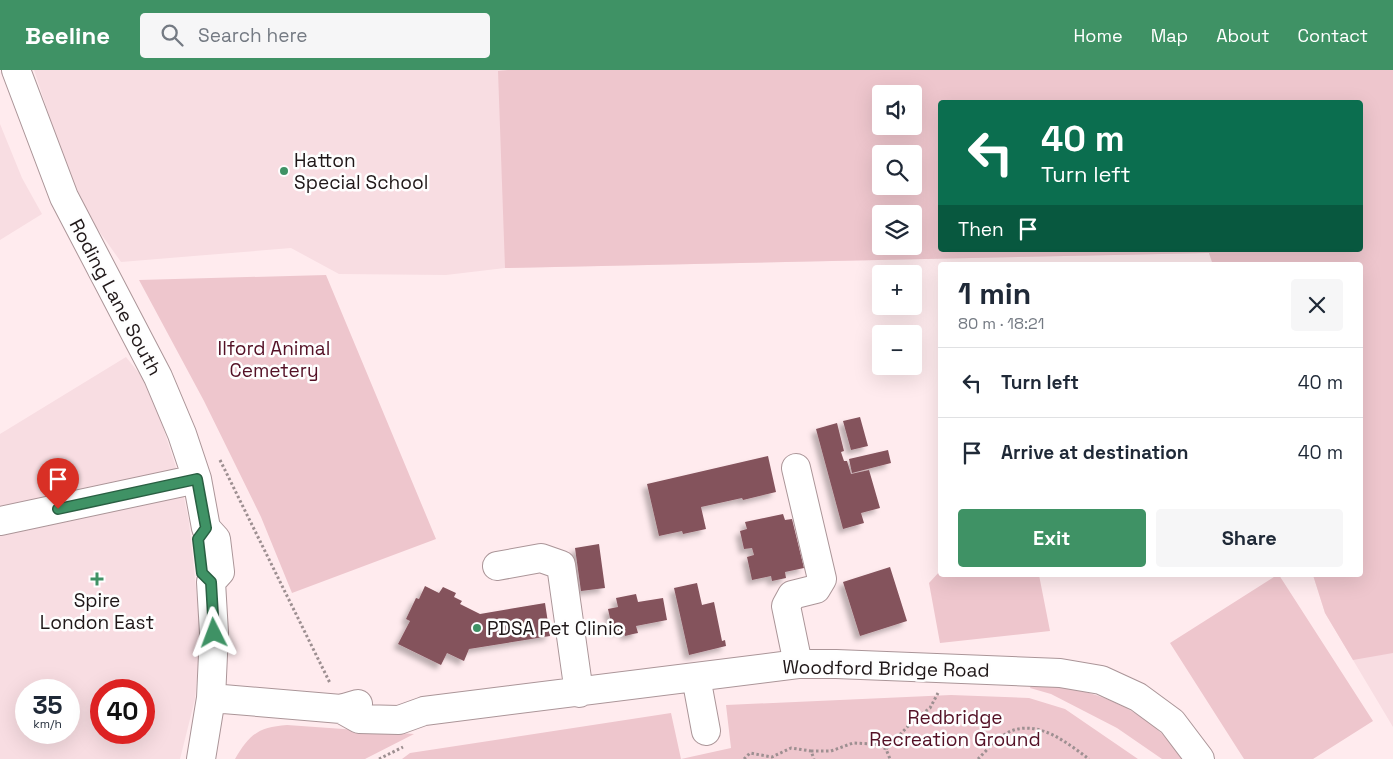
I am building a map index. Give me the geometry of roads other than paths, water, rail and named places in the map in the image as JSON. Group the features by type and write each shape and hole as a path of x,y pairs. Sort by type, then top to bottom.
{"street":[{"name":"Roding Lane South","path":"16,70 64,197 158,377 182,434 197,479 202,534 216,539 211,698 201,759"},
{"path":"796,468 822,579 816,589 792,595 786,606 798,664"},
{"path":"0,522 197,479"},
{"path":"496,566 541,558 560,565 579,693"},
{"name":"Woodford Bridge Road","path":"211,698 344,712 362,703 413,708 579,693 798,664 1060,673 1101,680 1138,697 1172,722 1200,759"},
{"path":"696,677 706,731"}],"place":[{"name":"Hatton Special School","path":"284,171"},
{"name":"Spire London East","path":"97,579"},
{"name":"PDSA Pet Clinic","path":"477,628"}],"park label":[{"name":"Ilford Animal Cemetery","path":"274,359"},
{"name":"Redbridge Recreation Ground","path":"955,728"}]}
